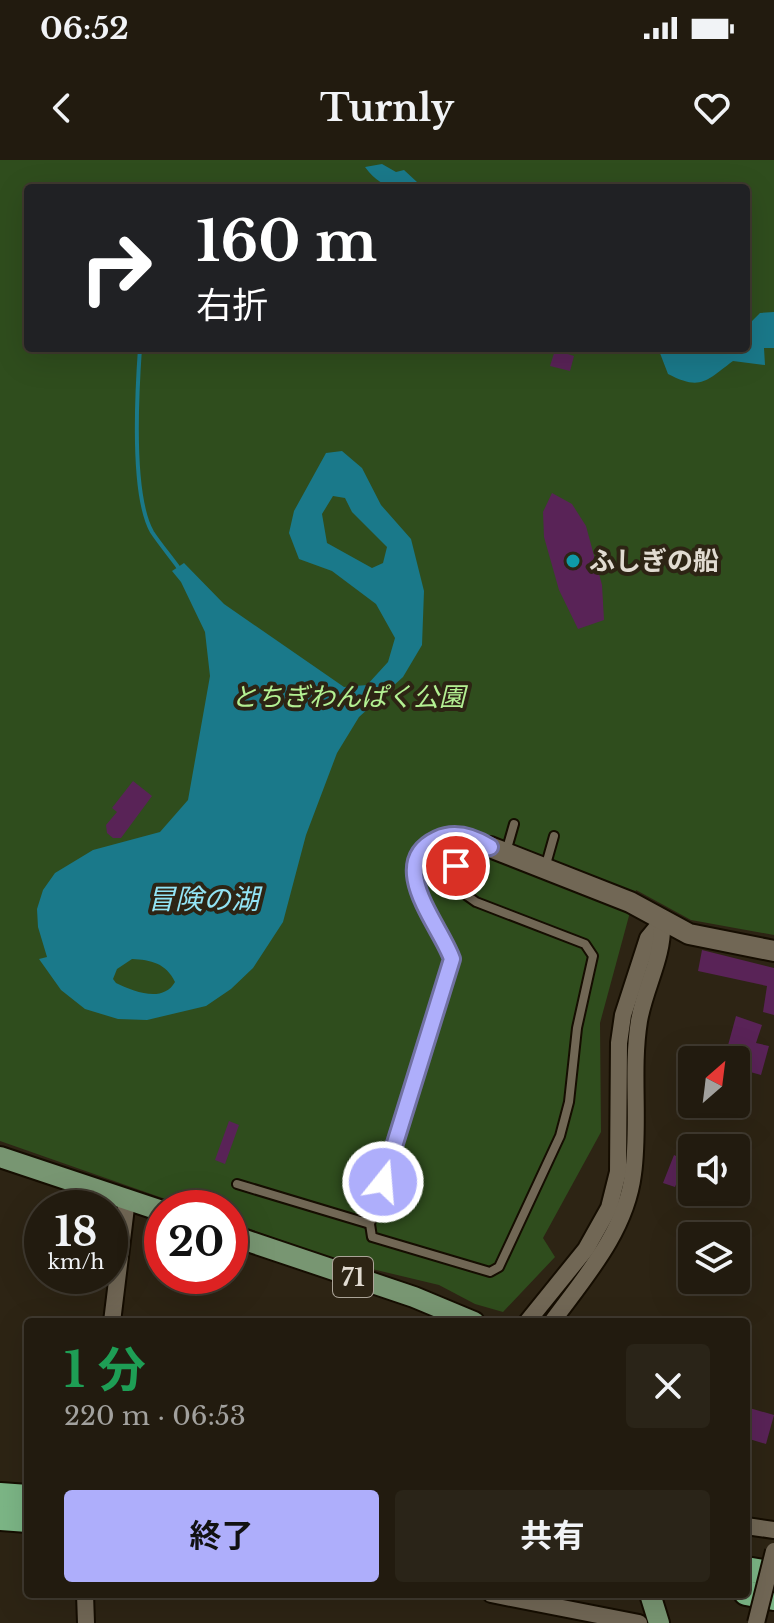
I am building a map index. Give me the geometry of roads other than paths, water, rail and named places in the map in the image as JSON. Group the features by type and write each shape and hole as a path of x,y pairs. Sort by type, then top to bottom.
{"highway":[{"path":"0,1495 24,1497"},
{"path":"0,1518 24,1520"},
{"path":"750,1570 774,1574"},
{"path":"750,1594 774,1598"}],"main road":[{"path":"0,1157 100,1190"},
{"name":"71","path":"248,1241 414,1297 464,1318"},
{"path":"650,1598 651,1621"}],"street":[{"path":"498,850 630,902 689,934 774,951"},
{"path":"530,1318 586,1249 609,1208 618,1172 619,1043 623,1015 648,938 662,921"},
{"path":"555,1318 600,1258 623,1215 633,1175 639,1018 663,941 662,921"},
{"path":"112,1318 115,1294"},
{"path":"750,1527 774,1530"},
{"path":"756,1623 774,1551"},
{"path":"85,1598 86,1623"},
{"path":"515,1598 651,1621"}],"lane":[{"path":"498,850 514,824"},
{"path":"449,834 459,834 498,850 465,853 456,866 459,890 476,902 585,944 593,956 577,1028 569,1102 560,1136 499,1267 490,1272 372,1237 370,1224 452,959 418,893 415,867 428,843 449,834"},
{"path":"545,868 554,836"},
{"path":"237,1184 370,1224"}],"water":[{"path":"382,164 396,172 404,170 417,182 385,184 365,167"},
{"path":"774,312 774,348 764,348 765,365 733,361 696,383 668,374 660,352 750,352 750,323 760,313"},
{"name":"冒険の湖","path":"342,451 362,468 381,505 411,539 424,591 422,645 403,677 359,717 337,753 306,835 283,922 253,968 231,989 206,1006 147,1020 118,1019 85,1009 61,990 39,959 47,957 38,927 37,909 43,890 55,873 93,850 160,832 188,800 210,676 205,632 181,582 172,571 184,563 224,604 344,687 367,685 388,662 395,638 376,604 332,571 299,559 289,533 294,511 326,453","holes":["333,496 345,498 352,512 387,547 383,563 372,568 327,543 322,514","132,959 157,964 175,982 170,988 156,994 116,983 113,979 117,969"]}],"waterway":[{"path":"140,352 137,442 141,494 152,532 178,567"}],"place":[{"name":"ふしぎの船","path":"573,561"}],"park label":[{"name":"とちぎわんぱく公園","path":"348,697"}]}
